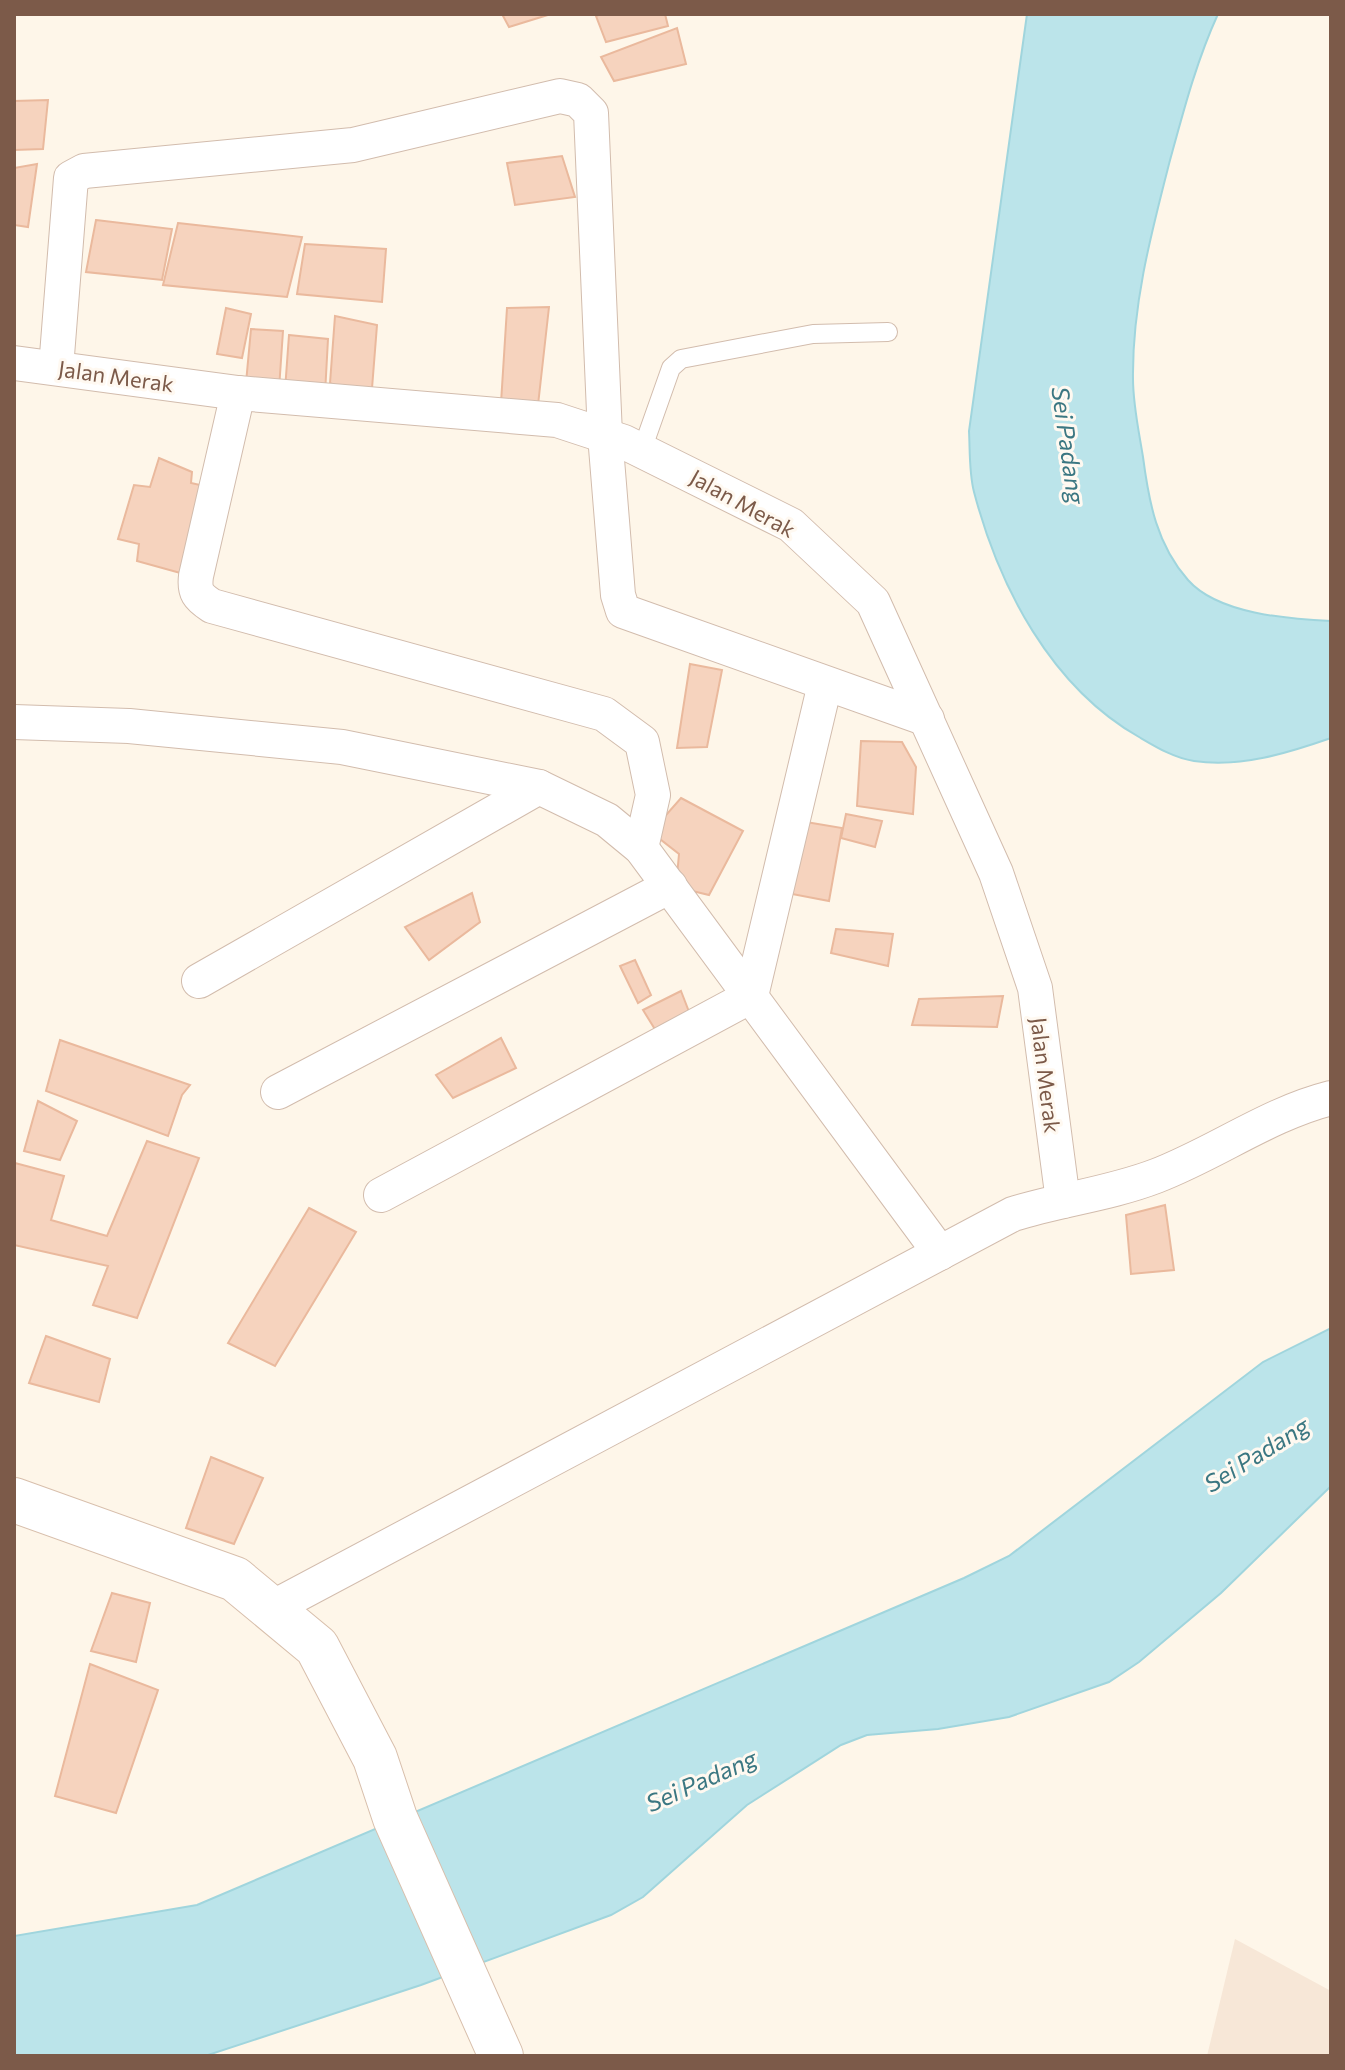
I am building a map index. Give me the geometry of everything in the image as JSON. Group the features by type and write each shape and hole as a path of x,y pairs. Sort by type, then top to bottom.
{"main road":[{"path":"14,1500 235,1579 317,1647 375,1758 395,1818 501,2056"}],"street":[{"path":"56,368 71,178 84,171 353,145 560,96 578,100 591,113 605,435 618,595 623,611 927,719"},
{"name":"Jalan Merak","path":"14,363 238,393 557,420 642,450 791,525 873,602 996,873 1035,988 1063,1201"},
{"path":"238,393 196,576 195,592 200,599 212,606 604,714 642,742 653,795 641,848"},
{"path":"381,1195 751,996 825,684"},
{"path":"14,722 129,726 342,747 539,787 607,820 641,848 940,1253"},
{"path":"199,981 539,787"},
{"path":"278,1092 670,886"},
{"path":"270,1609 1013,1214 1107,1194 1160,1175 1295,1107 1331,1098"}],"lane":[{"path":"642,450 671,368 681,359 813,334 888,332"}],"shaded area":[{"path":"1235,1939 1331,1991 1331,2056 1207,2056"}],"water":[{"name":"Sei Padang","path":"1027,14 1218,14 1185,107 1144,270 1134,352 1136,418 1156,523 1177,567 1188,580 1201,591 1235,607 1295,619 1331,621 1331,738 1246,761 1211,763 1172,755 1108,716 1080,691 1055,663 1033,631 998,563 972,485 969,431"},
{"name":"Sei Padang","path":"1331,1328 1331,1486 1221,1593 1139,1662 1109,1682 1009,1717 938,1729 867,1735 841,1745 747,1805 643,1897 611,1915 421,1985 205,2056 14,2056 14,1936 197,1905 964,1578 1009,1556 1263,1362"}],"building":[{"path":"502,14 551,14 509,27"},
{"path":"665,14 668,26 606,42 596,16"},
{"path":"677,28 686,64 614,81 601,57"},
{"path":"48,100 43,149 14,150 14,101"},
{"path":"562,156 575,197 515,205 507,163"},
{"path":"37,164 28,227 14,225 14,168"},
{"path":"96,220 172,229 162,280 86,272"},
{"path":"178,223 302,237 287,297 163,285"},
{"path":"305,244 386,249 382,302 297,294"},
{"path":"549,307 538,405 501,403 507,308"},
{"path":"226,308 251,314 242,358 217,354"},
{"path":"335,316 377,325 371,401 330,383"},
{"path":"251,329 283,331 279,389 246,383"},
{"path":"289,335 328,339 325,394 285,390"},
{"path":"159,458 192,472 191,483 209,487 184,574 137,561 139,544 118,539 134,485 150,487"},
{"path":"690,664 722,670 707,747 677,748"},
{"path":"861,741 902,742 916,767 913,814 857,806"},
{"path":"681,798 743,831 709,895 676,887 679,854 651,832"},
{"path":"846,814 882,821 875,847 841,838"},
{"path":"806,822 842,828 829,901 792,894"},
{"path":"472,893 480,922 429,960 405,927"},
{"path":"836,929 893,934 888,966 831,953"},
{"path":"635,960 651,995 638,1003 620,966"},
{"path":"681,991 691,1017 661,1039 643,1010"},
{"path":"1003,996 997,1027 912,1025 919,999"},
{"path":"501,1038 516,1068 453,1098 436,1075"},
{"path":"60,1040 190,1085 182,1095 168,1136 46,1091"},
{"path":"38,1101 77,1121 60,1160 24,1151"},
{"path":"147,1141 199,1158 137,1318 93,1305 108,1266 14,1245 14,1167 15,1163 64,1176 51,1220 107,1236"},
{"path":"1165,1205 1174,1270 1131,1274 1126,1215"},
{"path":"309,1208 356,1232 275,1366 228,1343"},
{"path":"46,1336 110,1359 99,1402 29,1383"},
{"path":"211,1457 263,1478 234,1544 186,1528"},
{"path":"112,1593 150,1603 136,1662 91,1651"},
{"path":"90,1664 158,1690 116,1813 55,1796"}]}
